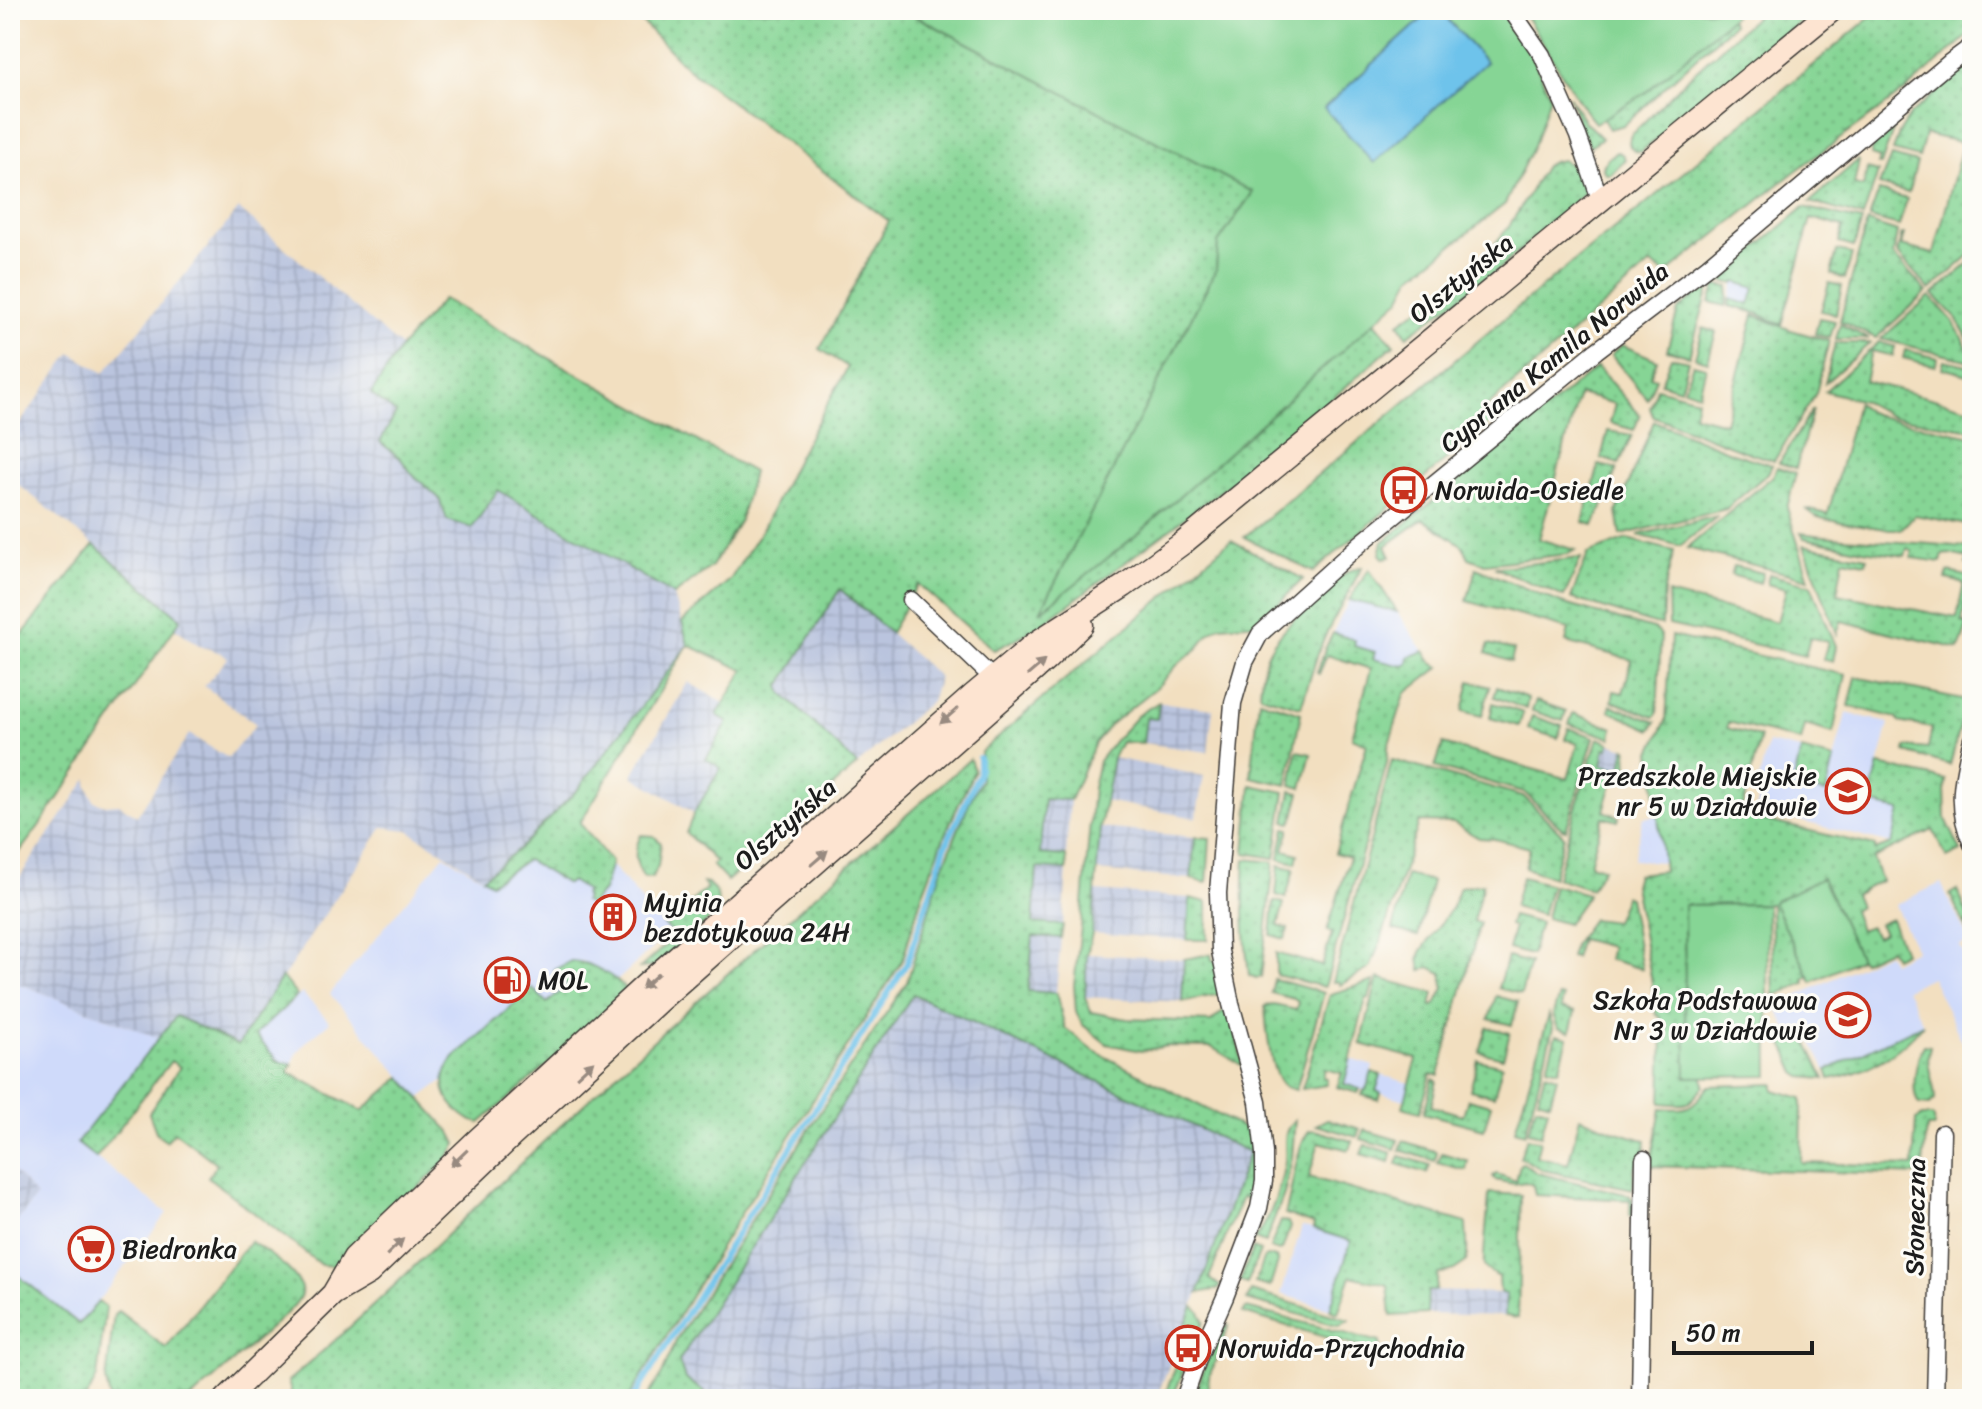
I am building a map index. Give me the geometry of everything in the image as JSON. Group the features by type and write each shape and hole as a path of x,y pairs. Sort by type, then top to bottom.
{"main road":[{"name":"Olsztyńska","path":"226,1399 333,1294 369,1273 511,1137 1001,686 1046,660 1124,586 1183,543 1832,10"}],"street":[{"path":"1511,10 1548,67 1578,136 1600,199"},
{"name":"Cypriana Kamila Norwida","path":"1184,1399 1259,1208 1264,1181 1258,1102 1220,951 1218,893 1233,703 1245,662 1260,634 1360,544 1596,351 1708,266 1972,46"},
{"path":"911,600 1001,686"},
{"path":"1972,739 1961,794 1963,822 1972,844"},
{"name":"Słoneczna","path":"1935,1399 1942,1133"},
{"path":"1640,1399 1644,1159"}],"shaded area":[{"path":"239,209 401,347 371,394 396,413 381,442 439,498 447,520 472,528 498,490 674,595 688,645 577,790 521,847 483,878 408,830 383,827 238,1045 176,1016 159,1038 10,980 10,891 88,778 87,785 94,801 106,805 119,804 137,816 189,734 228,758 256,724 204,686 228,658 200,646 175,628 181,619 10,478 10,437 71,353 104,373"},
{"path":"1735,282 1756,288 1751,305 1730,299"},
{"path":"840,588 939,677 931,701 857,765 783,694 780,686"},
{"path":"1349,600 1397,612 1424,651 1409,657 1408,664 1403,666 1373,659 1354,646 1355,640 1333,633"},
{"path":"688,682 724,703 717,715 728,722 721,768 694,813 632,776"},
{"path":"1159,702 1213,709 1208,752 1143,743 1146,717 1157,718"},
{"path":"1846,713 1889,723 1869,802 1901,810 1892,844 1756,810 1762,784 1758,783 1768,743 1801,750 1793,784 1826,792"},
{"path":"1610,743 1625,748 1622,769 1601,765 1605,748 1609,748"},
{"path":"1113,758 1204,776 1196,818 1105,801"},
{"path":"1044,798 1070,800 1066,856 1040,854"},
{"path":"1658,815 1663,862 1633,860 1643,818"},
{"path":"1100,828 1195,837 1191,879 1097,871"},
{"path":"444,855 491,883 527,860 566,884 571,881 587,891 603,891 610,864 669,932 618,980 582,961 555,970 568,985 546,1003 532,988 447,1067 444,1080 420,1098 330,994"},
{"path":"1037,868 1067,870 1063,925 1033,923"},
{"path":"1941,883 1969,941 1960,946 1972,971 1972,1062 1931,977 1906,989 1923,1024 1826,1071 1804,1026 1789,1033 1776,1006 1887,953 1892,962 1916,950 1895,905"},
{"path":"1095,891 1190,898 1187,940 1092,933"},
{"path":"1033,936 1061,938 1056,993 1028,991"},
{"path":"1087,954 1184,959 1182,1002 1085,997"},
{"path":"10,980 159,1038 77,1143 167,1213 79,1325 10,1269 10,1231 36,1196 10,1167"},
{"path":"302,993 330,1022 306,1042 292,1064 278,1062 255,1035"},
{"path":"913,994 1250,1152 1156,1399 719,1399 685,1379 679,1361"},
{"path":"1351,1059 1373,1066 1366,1091 1344,1084"},
{"path":"1381,1075 1410,1083 1405,1100 1376,1092"},
{"path":"10,1167 36,1196 10,1231"},
{"path":"1302,1226 1351,1240 1331,1309 1281,1294"},
{"path":"1428,1291 1506,1293 1505,1316 1427,1314"}],"green space":[{"path":"630,10 904,10 1253,192 1218,243 1216,270 1166,368 1363,332 1375,322 1394,345 1257,464 1037,628 994,650 918,584 890,633 840,589 780,686 783,694 857,765 727,881 712,865 716,862 686,833 694,813 721,768 706,759 728,722 717,715 744,670 688,645 682,622 730,580 764,526 848,367 820,349 889,221 687,68"},
{"path":"904,10 1432,10 1324,108 1486,62 1439,10 1500,10 1527,44 1550,96 1536,140 1505,204 1411,277 1400,299 1139,533 1040,612 1216,270 1218,243 1253,192"},
{"path":"1522,10 1740,10 1645,93 1595,123"},
{"path":"1763,10 1814,10 1708,101 1640,152 1632,149 1629,144 1631,135"},
{"path":"1879,10 1972,10 1972,35 1905,91 1793,173 1666,274 1651,264 1482,411 1492,421 1313,572 1244,537 1553,278"},
{"path":"1730,19 1733,24 1624,125 1609,129 1603,119 1645,93"},
{"path":"1972,62 1972,145 1925,134 1919,158 1893,151 1899,133 1911,114"},
{"path":"1569,96 1584,121 1602,138 1590,146 1580,128"},
{"path":"1893,130 1881,165 1878,164 1880,158 1871,155 1873,145"},
{"path":"1961,150 1972,154 1972,253 1930,290 1897,253 1904,234 1901,246 1934,254"},
{"path":"1617,152 1625,159 1611,174 1607,174 1603,170 1604,164"},
{"path":"1891,156 1917,163 1908,193 1879,185"},
{"path":"1562,160 1586,177 1592,186 1498,270 1407,336 1399,323 1470,269 1495,244 1545,166"},
{"path":"1858,160 1854,185 1863,187 1867,169 1878,172 1863,217 1810,202"},
{"path":"1879,191 1907,199 1899,226 1869,218"},
{"path":"1804,207 1862,221 1854,247 1839,243 1843,227 1811,218 1782,325 1757,313 1729,306 1730,299 1750,305 1755,288 1719,280"},
{"path":"1867,222 1897,232 1893,255 1927,292 1876,338 1840,321"},
{"path":"1837,251 1852,254 1845,279 1831,274"},
{"path":"1972,261 1972,345 1956,318 1933,294"},
{"path":"1711,282 1689,356 1667,350 1678,310"},
{"path":"1829,283 1842,286 1836,314 1821,311"},
{"path":"1716,285 1729,287 1726,306 1710,302"},
{"path":"1930,296 1953,321 1972,356 1970,361 1881,339"},
{"path":"443,299 753,472 740,520 712,566 674,595 498,490 472,528 447,520 439,498 380,442 396,413 371,394 401,347"},
{"path":"1754,315 1829,341 1816,393 1774,461 1653,416 1650,408 1657,388 1697,399 1694,415 1725,423"},
{"path":"1819,318 1835,321 1830,338 1815,334"},
{"path":"1840,324 1869,339 1836,339"},
{"path":"1703,328 1716,332 1708,361 1695,357"},
{"path":"1879,342 1895,347 1893,356 1872,351 1865,381 1972,409 1972,430 1890,416 1863,401 1825,391"},
{"path":"1835,343 1870,343 1825,383"},
{"path":"1622,345 1657,360 1650,376 1656,378 1647,399 1611,355"},
{"path":"1905,350 1938,358 1935,366 1903,358"},
{"path":"1671,357 1688,361 1680,389 1661,383"},
{"path":"1944,360 1971,366 1968,375 1942,368"},
{"path":"1693,364 1706,367 1699,394 1684,389"},
{"path":"1597,367 1640,415 1634,430 1610,423 1615,404 1579,394 1539,539 1575,550 1568,554 1485,564 1469,558 1463,546 1423,519 1386,546 1391,557 1383,558 1380,554 1383,542"},
{"path":"1857,403 1881,417 1972,436 1972,526 1915,515 1901,529 1886,529 1828,520 1805,509 1828,514"},
{"path":"1813,409 1796,468 1779,463"},
{"path":"1654,421 1772,465 1768,473 1726,509 1621,535 1617,511"},
{"path":"1608,431 1632,435 1619,464 1601,458"},
{"path":"1599,465 1617,469 1606,496 1592,491"},
{"path":"1777,467 1796,473 1787,508 1809,579 1687,548 1773,476"},
{"path":"1589,499 1605,501 1594,525 1583,522"},
{"path":"1718,516 1680,546 1638,535"},
{"path":"1801,533 1972,548 1972,565 1966,564 1968,558 1949,554 1943,555 1941,562 1912,558 1912,550 1907,549 1905,556 1863,550 1804,538"},
{"path":"1627,539 1674,551 1664,590 1662,625 1571,598 1588,554"},
{"path":"1231,540 1303,579 1259,623 1220,626 1209,633 1197,649 1111,724 1095,743 1070,800 1044,799 1040,854 1066,856 1067,870 1037,868 1033,923 1063,925 1061,938 1033,936 1028,991 1056,993 1065,1028 1094,1051 1247,1130 1265,1133 1254,1202 1242,1197 1209,1278 1220,1286 1218,1289 1198,1293 1249,1152 913,994 679,1361 685,1379 705,1392 702,1399 646,1399 662,1374 677,1339 820,1112 907,982 940,874 981,780 981,752"},
{"path":"94,545 181,619 10,865 10,650"},
{"path":"1804,545 1867,557 1866,563 1843,559 1837,594 1957,618 1964,583 1946,579 1948,572 1972,577 1972,605 1965,604 1962,622 1968,624 1959,649 1841,621 1837,634"},
{"path":"1581,558 1564,597 1494,567 1499,567"},
{"path":"1734,566 1763,573 1760,583 1731,575"},
{"path":"1362,567 1326,634 1301,707 1260,695 1265,663 1278,637 1328,587"},
{"path":"1476,568 1561,603 1656,630 1661,635 1657,714 1654,717 1612,701 1614,691 1623,693 1632,660 1566,642 1569,629 1467,601"},
{"path":"1369,569 1397,612 1349,600"},
{"path":"1769,574 1811,585 1836,646 1833,661 1823,659 1828,642 1810,637 1805,656 1669,625 1668,594 1777,622 1786,589 1767,584"},
{"path":"1333,633 1355,640 1354,646 1375,652 1373,659 1402,666 1408,664 1409,657 1424,651 1432,663 1440,667 1405,694 1388,747 1387,763 1325,987 1276,975 1276,953 1322,966 1332,933 1327,931 1350,857 1335,853 1367,744 1352,738 1371,669 1327,655 1317,673"},
{"path":"1671,636 1846,675 1833,733 1805,725 1801,741 1728,722 1727,728 1760,737 1742,810 1708,802 1707,807 1875,846 1875,850 1892,844 1900,811 1869,802 1879,765 1946,780 1946,819 1961,851 1947,858 1933,830 1873,858 1881,881 1854,895 1859,907 1853,911 1860,930 1870,926 1876,937 1884,933 1879,924 1891,919 1904,952 1894,957 1889,949 1863,961 1860,959 1822,879 1773,902 1809,976 1804,979 1805,983 1774,996 1771,904 1684,905 1687,1077 1703,1077 1704,1086 1686,1104 1661,1103 1661,1017 1656,1013 1634,885 1637,874 1664,871 1651,752 1666,721"},
{"path":"1489,644 1514,650 1511,662 1486,653"},
{"path":"688,645 580,823 611,862 603,891 590,905 584,901 586,891 571,881 567,884 527,860 491,883 483,878 521,847 577,790"},
{"path":"1856,677 1967,700 1950,765 1905,752 1906,747 1928,749 1932,728 1899,722 1897,718 1849,706"},
{"path":"1470,681 1490,687 1482,716 1463,711"},
{"path":"1497,687 1528,698 1526,709 1494,697"},
{"path":"1259,700 1301,713 1287,785 1251,777"},
{"path":"1536,701 1566,711 1563,721 1532,711"},
{"path":"1159,702 1157,719 1146,718 1143,743 1121,742 1113,758 1100,828 1085,997 1091,1012 1127,1019 1211,1022 1229,1006 1243,1066 1211,1047 1167,1046 1141,1051 1107,1044 1083,1025 1076,1012 1074,985 1093,788 1099,761 1138,715"},
{"path":"1493,703 1523,713 1519,726 1490,718"},
{"path":"1611,705 1656,722 1651,730 1609,711"},
{"path":"1573,713 1613,728 1611,738 1569,724"},
{"path":"1532,716 1562,726 1558,738 1528,729"},
{"path":"1569,728 1594,737 1566,830 1524,792 1435,767 1443,744 1568,779 1578,744 1565,739"},
{"path":"1598,738 1610,743 1609,749 1605,748 1602,765 1622,769 1627,749 1628,774 1615,773 1604,811 1619,817 1618,821 1603,817 1590,864 1603,868 1591,889 1557,878"},
{"path":"1801,750 1834,759 1826,793 1793,785"},
{"path":"1297,751 1311,754 1302,788 1291,785"},
{"path":"970,759 974,771 946,832 902,961 742,1212 628,1399 293,1399 288,1381 363,1315 629,1063"},
{"path":"1392,760 1523,796 1564,836 1553,877 1525,868 1530,848 1479,838 1453,823 1419,822 1370,968 1340,985 1333,982"},
{"path":"1251,785 1285,792 1275,858 1245,853"},
{"path":"1291,791 1300,793 1292,823 1285,822"},
{"path":"1285,828 1290,829 1284,850 1298,854 1296,863 1279,859"},
{"path":"641,835 654,836 661,843 658,866 652,878 644,878 638,867 636,852"},
{"path":"1195,837 1210,838 1207,883 1191,879"},
{"path":"1245,859 1274,862 1261,977 1256,978 1249,975 1246,946"},
{"path":"1279,865 1294,869 1286,898 1276,895"},
{"path":"1406,875 1432,881 1418,936 1393,929"},
{"path":"1522,877 1551,885 1542,915 1514,907"},
{"path":"1822,878 1860,959 1812,982 1773,902"},
{"path":"703,883 708,883 717,894 718,904 709,920 656,966 640,968 676,936 664,925 707,888"},
{"path":"1483,884 1473,921 1480,923 1439,1075 1431,1074 1420,1112 1403,1107 1417,1059 1361,1044 1378,978 1434,993 1431,1006 1435,1006 1444,988 1442,973 1429,967 1421,971 1421,952 1452,907 1460,887"},
{"path":"1554,885 1588,894 1567,924 1546,918"},
{"path":"1957,890 1970,919 1966,922 1970,937 1950,894"},
{"path":"1625,896 1629,897 1642,969 1608,959 1611,947 1580,939 1574,958 1570,957 1574,944 1592,919 1615,922"},
{"path":"1190,898 1207,902 1208,940 1187,940"},
{"path":"1274,901 1284,903 1278,926 1288,929 1285,939 1271,935"},
{"path":"1767,904 1769,1076 1686,1077 1684,905"},
{"path":"1512,916 1540,923 1531,955 1508,949 1514,927 1509,925"},
{"path":"1211,954 1212,960 1227,966 1230,992 1182,1002 1184,959"},
{"path":"1507,957 1530,963 1521,994 1498,988"},
{"path":"571,961 588,964 604,972 630,994 480,1123 461,1114 445,1090 445,1076 453,1059 532,988 547,1003 568,986 554,970"},
{"path":"282,977 297,996 255,1035 278,1061 292,1064 288,1072 362,1111 401,1077 452,1134 457,1144 446,1161 336,1266 321,1265 208,1177 217,1164 175,1132 166,1141 156,1132 149,1113 180,1067 171,1061 96,1158 77,1143 176,1016 238,1045"},
{"path":"1274,979 1324,993 1296,1090 1284,1086 1275,1072 1265,1006 1296,1010 1298,1002 1271,993"},
{"path":"1374,981 1366,999 1344,1084 1360,1089 1358,1093 1337,1087 1342,1073 1325,1069 1323,1078 1327,1079 1327,1085 1302,1089 1330,994"},
{"path":"1496,996 1518,1002 1512,1025 1489,1019"},
{"path":"1559,996 1563,997 1561,1008 1575,1012 1570,1032 1558,1028 1553,1014"},
{"path":"1549,1015 1553,1028 1525,1133 1515,1130"},
{"path":"1923,1024 1904,1044 1882,1060 1857,1072 1830,1079 1827,1070"},
{"path":"1487,1027 1510,1033 1503,1058 1480,1052"},
{"path":"1802,1031 1825,1079 1802,1077 1796,1073 1782,1040"},
{"path":"1556,1035 1568,1038 1559,1070 1547,1067"},
{"path":"1924,1045 1930,1046 1928,1060 1935,1093 1935,1100 1929,1105 1919,1104 1915,1091 1917,1066"},
{"path":"1478,1060 1502,1066 1494,1096 1470,1090"},
{"path":"1372,1072 1381,1075 1376,1091 1381,1093 1379,1100 1362,1095"},
{"path":"1545,1073 1557,1077 1550,1103 1538,1099"},
{"path":"1433,1079 1437,1081 1431,1106 1463,1115 1468,1099 1491,1105 1484,1129 1424,1113"},
{"path":"1774,1084 1774,1090 1802,1098 1801,1163 1913,1166 1916,1120 1932,1116 1934,1127 1927,1127 1922,1175 1650,1166 1661,1108 1689,1106 1709,1086"},
{"path":"1536,1106 1548,1109 1541,1135 1528,1132"},
{"path":"1580,1117 1646,1140 1645,1150 1634,1170 1633,1189 1543,1170 1520,1157 1527,1138 1540,1141 1536,1156 1568,1164"},
{"path":"1295,1119 1292,1158 1284,1194 1265,1243 1255,1239 1277,1195 1285,1160 1285,1136"},
{"path":"1327,1119 1360,1129 1357,1137 1316,1125"},
{"path":"1364,1130 1398,1140 1395,1149 1361,1139"},
{"path":"1309,1131 1352,1141 1349,1150 1319,1142 1309,1177 1466,1223 1466,1262 1454,1270 1438,1274 1436,1291 1428,1291 1427,1314 1391,1316 1388,1285 1351,1276 1338,1313 1330,1310 1351,1241 1313,1229 1314,1224 1285,1214 1300,1148"},
{"path":"1403,1141 1437,1152 1435,1161 1400,1150"},
{"path":"1365,1145 1392,1153 1390,1162 1361,1154"},
{"path":"1442,1153 1468,1161 1466,1170 1438,1163"},
{"path":"1400,1156 1430,1165 1427,1173 1397,1164"},
{"path":"1520,1164 1537,1173 1629,1195 1633,1200 1634,1216 1630,1216 1630,1200 1535,1195 1533,1185 1525,1182 1514,1184 1495,1180 1493,1176 1497,1174 1516,1181"},
{"path":"1489,1193 1521,1195 1518,1318 1505,1316 1506,1294 1500,1293 1499,1277 1484,1266"},
{"path":"1281,1221 1288,1222 1290,1227 1279,1251 1270,1248"},
{"path":"250,1241 297,1279 301,1287 298,1301 191,1399 110,1399 106,1381 114,1314 118,1311 166,1348"},
{"path":"1253,1248 1260,1251 1247,1284 1240,1281"},
{"path":"1268,1256 1276,1258 1278,1262 1270,1287 1255,1283"},
{"path":"10,1269 79,1324 98,1302 106,1307 97,1377 86,1399 17,1399 10,1390"},
{"path":"1251,1291 1349,1320 1340,1326 1247,1300"},
{"path":"1193,1306 1204,1322 1172,1399 1163,1399 1177,1364 1171,1361"},
{"path":"1246,1308 1380,1342 1379,1353 1243,1313"},
{"path":"1229,1325 1203,1399 1196,1399 1220,1327"}],"water":[{"path":"1432,10 1439,10 1486,62 1374,163 1324,108"}],"waterway":[{"path":"633,1399 907,963 945,847 979,773 979,758"}],"place":[{"name":"Norwida-Osiedle","path":"1404,490"},
{"name":"Przedszkole Miejskie nr 5 w Działdowie","path":"1848,791"},
{"name":"Myjnia bezdotykowa 24H","path":"613,917"},
{"name":"MOL","path":"507,980"},
{"name":"Szkoła Podstawowa Nr 3 w Działdowie","path":"1848,1015"},
{"name":"Biedronka","path":"91,1249"},
{"name":"Norwida-Przychodnia","path":"1188,1348"}]}
